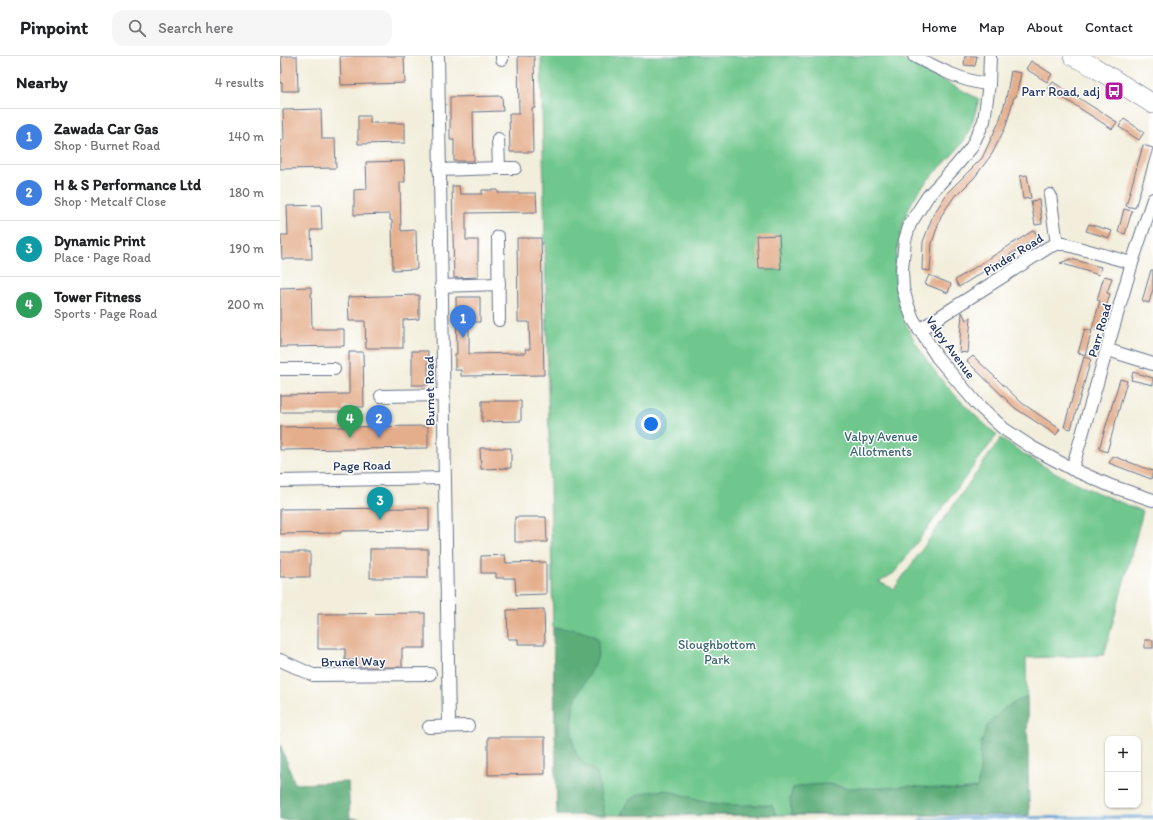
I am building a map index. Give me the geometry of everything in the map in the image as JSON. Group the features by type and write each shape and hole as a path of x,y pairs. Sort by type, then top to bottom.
{"main road":[{"path":"1073,56 1094,67 1153,104"}],"street":[{"name":"Burnet Road","path":"438,56 449,726"},
{"path":"914,56 933,66 963,78 989,84"},
{"name":"Valpy Avenue","path":"990,56 989,84 984,121 971,148 928,196 910,224 905,240 902,264 903,289 913,319 937,357 960,385 977,404 1004,429 1033,448 1072,469 1111,486 1153,500"},
{"path":"498,139 498,168"},
{"path":"439,170 515,168"},
{"path":"1050,195 1057,244"},
{"name":"Parr Road","path":"1072,469 1108,350 1132,263 1153,199"},
{"path":"498,237 499,320"},
{"name":"Pinder Road","path":"919,330 1049,247 1057,244 1064,244 1132,263"},
{"path":"441,286 499,284"},
{"path":"1108,350 1153,364"},
{"path":"280,369 334,369"},
{"path":"381,396 443,395"},
{"name":"Page Road","path":"280,481 444,478"},
{"name":"Brunel Way","path":"280,660 313,675 430,674"},
{"path":"429,727 468,726"}],"green space":[{"name":"Sloughbottom Park","path":"541,56 895,56 979,99 971,127 963,142 929,178 910,206 904,221 897,251 895,280 900,308 907,326 927,361 940,378 968,408 997,435 894,573 879,582 894,589 1001,438 1035,461 1069,480 1143,511 1104,655 1026,658 1029,815 557,815"},
{"path":"553,628 576,630 597,638 598,654 594,667 574,703 572,713 572,733 574,747 578,757 597,773 605,815 557,815"},
{"path":"1027,696 1029,815 791,815 790,798 793,788 809,785 828,784 848,788 909,786 959,790 977,788 980,770 981,743 988,724 1005,708"},
{"path":"280,744 295,784 348,782 350,818 366,820 280,820"},
{"path":"665,790 711,803 731,805 772,805 776,815 621,815 627,802 641,793"}],"building":[{"path":"281,56 297,56 298,91 282,91 282,83 280,83 280,73 282,73"},
{"path":"340,56 404,56 405,83 341,85"},
{"path":"518,56 534,56 535,108 532,108 533,152 510,152 509,114 519,114"},
{"path":"965,56 977,56 975,66 964,65"},
{"path":"1031,61 1052,74 1047,82 1026,69"},
{"path":"1011,71 1021,73 1016,97 1014,97 1006,126 992,154 974,178 957,195 956,194 941,216 932,243 930,271 922,270 923,242 933,215 948,192 982,158 999,122 1006,99"},
{"path":"1053,82 1117,122 1112,129 1048,88"},
{"path":"502,96 503,111 473,112 474,161 454,161 454,140 450,140 450,97"},
{"path":"321,109 322,139 335,139 336,168 280,169 280,140 284,140 283,110"},
{"path":"358,116 370,116 370,123 405,123 405,143 358,144"},
{"path":"1124,119 1144,132 1139,140 1119,127"},
{"path":"1143,145 1153,148 1135,208 1126,206"},
{"path":"404,161 405,182 400,182 401,231 416,230 417,269 393,270 392,220 390,220 390,214 354,215 354,190 367,189 366,162"},
{"path":"1027,175 1031,198 1023,199 1020,176"},
{"path":"452,186 459,186 460,194 482,194 482,190 498,190 498,193 536,193 537,212 466,213 466,240 478,240 478,277 454,278"},
{"path":"1039,200 1042,224 1035,225 1031,201"},
{"path":"321,205 322,230 311,230 312,259 282,259 281,235 288,235 287,206"},
{"path":"1124,209 1132,211 1125,234 1118,232"},
{"path":"1089,224 1112,231 1109,238 1086,231"},
{"path":"1034,230 1038,237 959,287 955,280"},
{"path":"779,235 781,269 759,269 757,236"},
{"path":"517,238 541,238 544,375 461,376 461,370 455,370 455,354 457,354 456,297 480,297 480,322 469,322 469,354 526,353 525,349 530,349 529,322 518,322"},
{"path":"1071,259 1101,267 1099,275 1060,263"},
{"path":"1151,270 1153,270 1153,289 1149,303 1142,301"},
{"path":"929,275 951,284 948,293 925,284"},
{"path":"1104,276 1112,278 1107,293 1110,294 1099,331 1092,329 1100,301 1097,300"},
{"path":"311,287 312,329 344,329 344,346 280,347 280,288"},
{"path":"419,295 419,319 403,320 403,348 366,348 365,321 349,321 348,297"},
{"path":"962,312 966,320 971,317 968,353 959,352"},
{"path":"1085,329 1092,331 1085,355 1078,353"},
{"path":"412,351 428,351 428,385 412,385"},
{"path":"349,352 363,352 364,407 344,407 344,412 280,412 280,395 349,394"},
{"path":"973,356 1022,403 1060,429 1056,435 1015,408 967,361"},
{"path":"1084,357 1091,359 1071,429 1064,427"},
{"path":"1133,372 1153,378 1153,385 1131,380"},
{"path":"1120,379 1127,381 1107,452 1099,449"},
{"path":"482,401 521,401 521,421 482,422"},
{"path":"428,426 428,448 280,450 280,427"},
{"path":"480,448 511,448 511,468 481,469"},
{"path":"1113,456 1153,471 1151,479 1109,463"},
{"path":"429,508 429,530 341,531 341,533 280,534 280,509"},
{"path":"515,517 546,517 547,542 515,542"},
{"path":"370,549 428,549 428,578 370,578"},
{"path":"280,552 310,552 310,577 280,577"},
{"path":"505,555 506,563 546,562 546,594 516,595 515,578 496,578 496,573 481,573 481,556"},
{"path":"544,609 545,644 518,644 518,639 508,639 507,610"},
{"path":"425,613 425,648 402,648 402,667 357,667 357,660 345,660 345,649 318,649 318,614"},
{"path":"1145,640 1153,640 1153,648 1145,648"},
{"path":"488,737 545,737 545,774 488,775"}],"waterway":[{"path":"920,820 955,818 1153,817"}],"place":[{"name":"Parr Road, adj","path":"1114,91"},
{"name":"Zawada Car Gas","path":"463,338"},
{"name":"Tower Fitness","path":"350,438"},
{"name":"H & S Performance Ltd","path":"379,438"},
{"name":"Dynamic Print","path":"380,520"}],"park label":[{"name":"Valpy Avenue Allotments","path":"881,444"}]}
